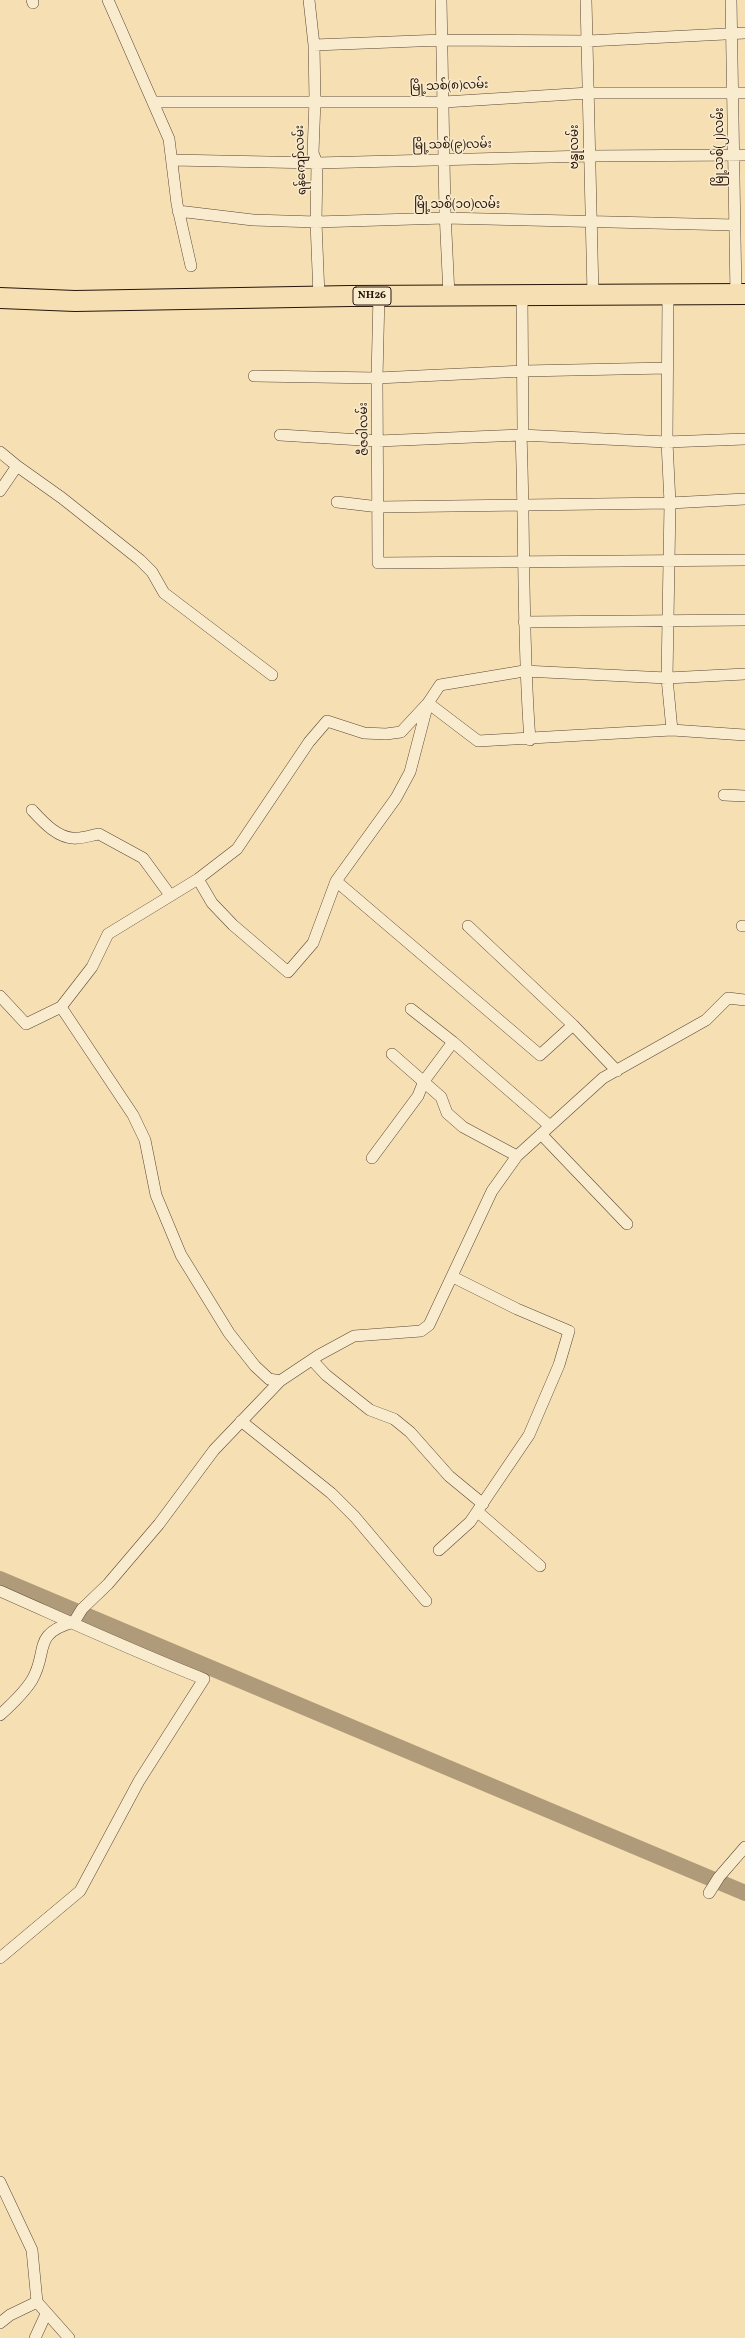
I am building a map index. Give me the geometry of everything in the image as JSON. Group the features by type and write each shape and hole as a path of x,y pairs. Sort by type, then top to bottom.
{"highway":[{"name":"NH26","path":"0,298 74,301 319,296 741,294"}],"street":[{"path":"108,0 170,139 178,211 191,266"},
{"name":"ရန်ကျော်လမ်း","path":"309,0 314,45 315,100 313,153 317,162 316,222 319,296"},
{"path":"441,0 443,40 445,218 449,295"},
{"name":"ဗန္ဓုလမ်း","path":"586,0 593,294"},
{"name":"မြို့သစ်(၂)လမ်း","path":"731,0 731,33 740,93 733,155 735,225 741,294"},
{"path":"314,45 443,40 588,41 745,33"},
{"name":"မြို့သစ်(၈)လမ်း","path":"153,102 315,100 444,102 589,93 740,93"},
{"name":"မြို့သစ်(၉)လမ်း","path":"172,160 317,162 745,154"},
{"name":"မြို့သစ်(၁၀)လမ်း","path":"178,211 253,220 316,222 445,218 591,220 735,225"},
{"path":"668,294 667,442 670,503 667,678 672,730"},
{"path":"522,295 524,371 523,430 521,435 524,506 524,671 530,740"},
{"name":"ဇီဇဝါလမ်း","path":"379,296 377,378 379,507 378,563 523,562"},
{"path":"254,376 377,378 524,371 667,368"},
{"path":"280,435 378,441 521,435 667,442 745,439"},
{"path":"0,452 62,498 140,560 152,572 164,593 272,675"},
{"path":"0,491 17,466"},
{"path":"337,502 379,507 524,506 670,503 745,499"},
{"path":"523,562 745,560"},
{"path":"524,622 745,620"},
{"path":"0,996 26,1024 61,1007 92,967 108,934 198,879 237,850 310,742 327,721 364,733 386,734 401,732 428,703 440,685 524,671 667,678 745,674"},
{"path":"428,703 478,742 530,740 672,730 745,735"},
{"path":"198,879 212,903 233,925 288,972 313,943 336,881 396,798 410,772 428,703"},
{"path":"724,795 745,796"},
{"path":"32,810 49,828 65,836 76,839 99,834 143,858 170,895"},
{"path":"336,881 540,1055 573,1025"},
{"path":"468,926 573,1025 617,1071"},
{"path":"0,1715 32,1681 38,1666 42,1643 55,1629 74,1622 82,1609 108,1584 159,1524 214,1450 280,1381 312,1360 354,1336 421,1331 429,1325 453,1277 492,1191 517,1156 603,1078 706,1020 728,998 745,1000"},
{"path":"61,1007 136,1121 146,1140 156,1195 185,1261 229,1333 255,1366 269,1379 280,1381"},
{"path":"411,1009 453,1042 550,1126"},
{"path":"372,1158 418,1096 424,1081 453,1042"},
{"path":"392,1054 441,1097 447,1113 463,1127 517,1156"},
{"path":"541,1134 627,1224"},
{"path":"439,1550 470,1522 481,1508 528,1435 559,1365 569,1330 517,1310 453,1277"},
{"path":"312,1360 326,1375 370,1410 394,1419 410,1432 449,1476 540,1566"},
{"path":"241,1421 331,1494 355,1517 426,1601"},
{"path":"0,1591 74,1622 147,1657 204,1679 139,1781 80,1891 0,1958"},
{"path":"709,1893 719,1877 745,1847"},
{"path":"0,2182 32,2250 37,2302 46,2314 69,2338"},
{"path":"0,2323 10,2315 37,2302"},
{"path":"35,2338 46,2314"}],"waterway":[{"path":"0,1579 745,1893"}]}
